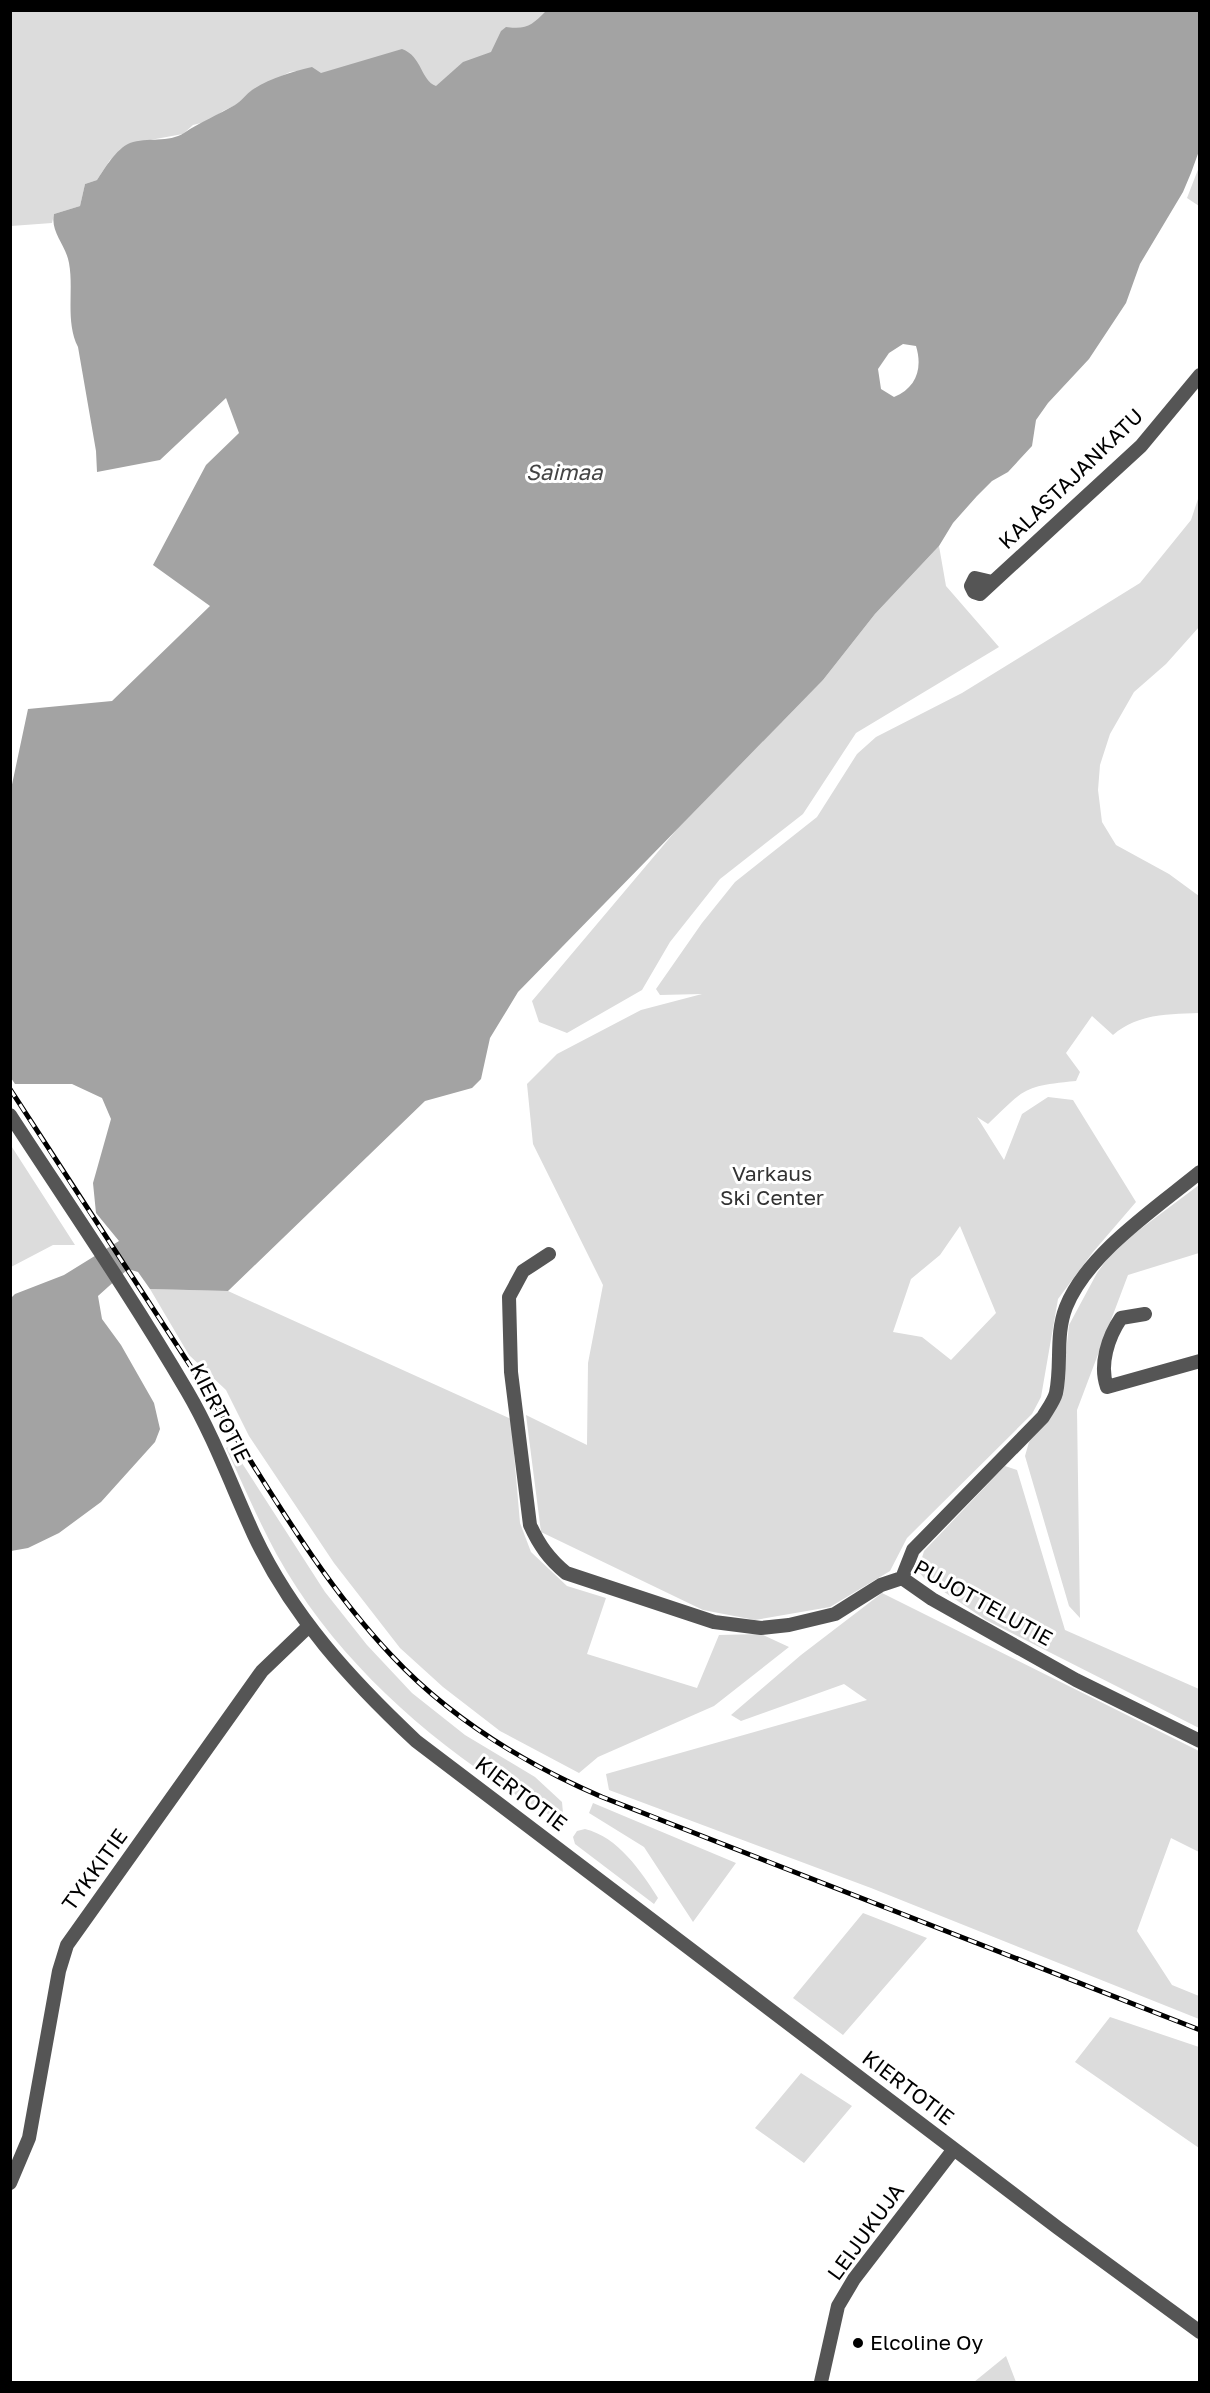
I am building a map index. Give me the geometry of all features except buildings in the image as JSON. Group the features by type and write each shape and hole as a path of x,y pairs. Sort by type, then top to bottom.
{"street":[{"name":"KALASTAJANKATU","path":"992,582 1141,446 1200,375"},
{"name":"KIERTOTIE","path":"10,1115 188,1392 254,1536 279,1581 309,1626 340,1666 416,1741 954,2149 1200,2332"},
{"path":"902,1578 914,1550 1043,1417 1056,1395 1060,1333 1066,1307 1088,1273 1109,1247 1200,1172"},
{"name":"PUJOTTELUTIE","path":"549,1254 523,1271 509,1297 511,1372 530,1525 539,1544 552,1562 566,1573 714,1622 761,1628 789,1625 835,1614 881,1585 902,1578 932,1599 1076,1680 1200,1742"},
{"path":"1145,1314 1121,1318 1115,1326 1102,1365 1107,1387 1200,1361"},
{"name":"TYKKITIE","path":"10,2183 29,2138 59,1971 67,1945 262,1671 309,1626"},
{"name":"LEIJUKUJA","path":"821,2382 838,2307 854,2279 954,2149"}],"green space":[{"path":"11,11 586,11 462,104 357,90 297,71 290,72 251,91 238,104 209,121 193,125 183,134 150,140 119,153 110,160 97,180 85,184 80,206 54,214 52,223 11,226"},
{"path":"1199,167 1199,206 1187,198"},
{"name":"Varkaus Ski Center","path":"1199,496 1199,627 1166,664 1134,692 1110,734 1100,765 1098,790 1102,822 1116,845 1169,874 1199,896 1199,1013 1143,1019 1122,1028 1113,1035 1092,1016 1066,1053 1080,1072 1076,1081 1035,1087 1026,1091 988,1124 977,1117 1004,1160 1022,1114 1048,1097 1073,1100 1136,1202 1093,1252 1058,1299 1041,1397 1032,1414 907,1538 890,1571 830,1607 755,1620 703,1610 541,1532 526,1415 587,1445 588,1363 603,1285 533,1144 527,1084 557,1054 641,1010 702,994 660,995 656,989 702,923 735,882 817,817 857,754 876,737 962,693 1140,583 1191,520","holes":["960,1226 996,1313 951,1360 922,1337 893,1332 911,1279 940,1255"]},
{"path":"939,546 946,586 999,647 856,733 803,814 720,879 670,942 642,990 567,1033 539,1022 532,1001 678,828 823,680 875,614"},
{"path":"10,1144 75,1245 53,1245 11,1267"},
{"path":"1199,1185 1199,1253 1128,1275 1077,1410 1080,1618 1069,1606 1025,1456 1029,1442 1061,1399 1069,1325 1097,1273 1115,1248"},
{"path":"150,1289 228,1291 511,1419 520,1523 531,1552 567,1586 606,1598 587,1654 697,1688 719,1635 761,1634 789,1647 714,1706 598,1757 579,1773 500,1731 443,1687 400,1648 334,1563 249,1436 226,1390 189,1355"},
{"path":"231,1446 325,1592 367,1645 412,1693 465,1735 535,1777 562,1802 563,1813 555,1818 474,1766 435,1737 363,1671 331,1635 302,1596 277,1555 226,1448"},
{"path":"1005,1466 1017,1470 1065,1630 1199,1689 1199,1728 986,1620 925,1579 918,1571 924,1551"},
{"path":"882,1593 1199,1751 1199,1852 1171,1838 1137,1931 1172,1985 1199,1996 1199,2019 871,1888 609,1790 606,1774 867,1700 844,1684 741,1721 731,1715 801,1655"},
{"path":"593,1803 736,1863 693,1922 644,1847 589,1813"},
{"path":"585,1829 608,1839 628,1856 658,1898 654,1904 575,1844 573,1837 577,1831"},
{"path":"863,1913 927,1938 843,2035 793,1998"},
{"path":"1110,2017 1199,2047 1199,2148 1075,2062"},
{"path":"801,2073 852,2106 804,2163 755,2128"},
{"path":"1006,2356 1016,2382 974,2382"}],"water":[{"name":"Saimaa","path":"546,11 1199,11 1199,151 1183,192 1140,264 1126,303 1089,359 1048,403 1036,420 1032,446 1008,472 992,481 977,496 953,523 939,546 875,614 823,680 518,992 490,1038 481,1079 472,1088 425,1101 228,1291 150,1289 138,1272 128,1269 98,1296 102,1319 121,1345 154,1403 160,1429 155,1442 101,1502 59,1533 28,1548 11,1551 11,1298 15,1294 64,1275 119,1241 96,1213 93,1183 111,1119 102,1098 72,1084 15,1084 11,1078 10,794 28,709 112,701 210,606 153,565 206,465 239,433 226,398 160,460 97,472 96,451 78,347 72,327 69,263 54,227 54,214 80,206 85,184 97,180 111,159 125,146 137,141 178,136 235,105 252,90 274,79 312,67 321,73 402,49 414,57 427,79 436,86 463,62 491,52 501,31 506,27 524,27 533,23","holes":["903,344 916,346 919,362 916,377 908,388 894,397 881,389 878,369 889,353"]}],"railway":[{"path":"10,1089 316,1561 365,1626 392,1656 439,1700 516,1754 602,1797 1200,2030"}],"place":[{"name":"Elcoline Oy","path":"858,2343"}]}
